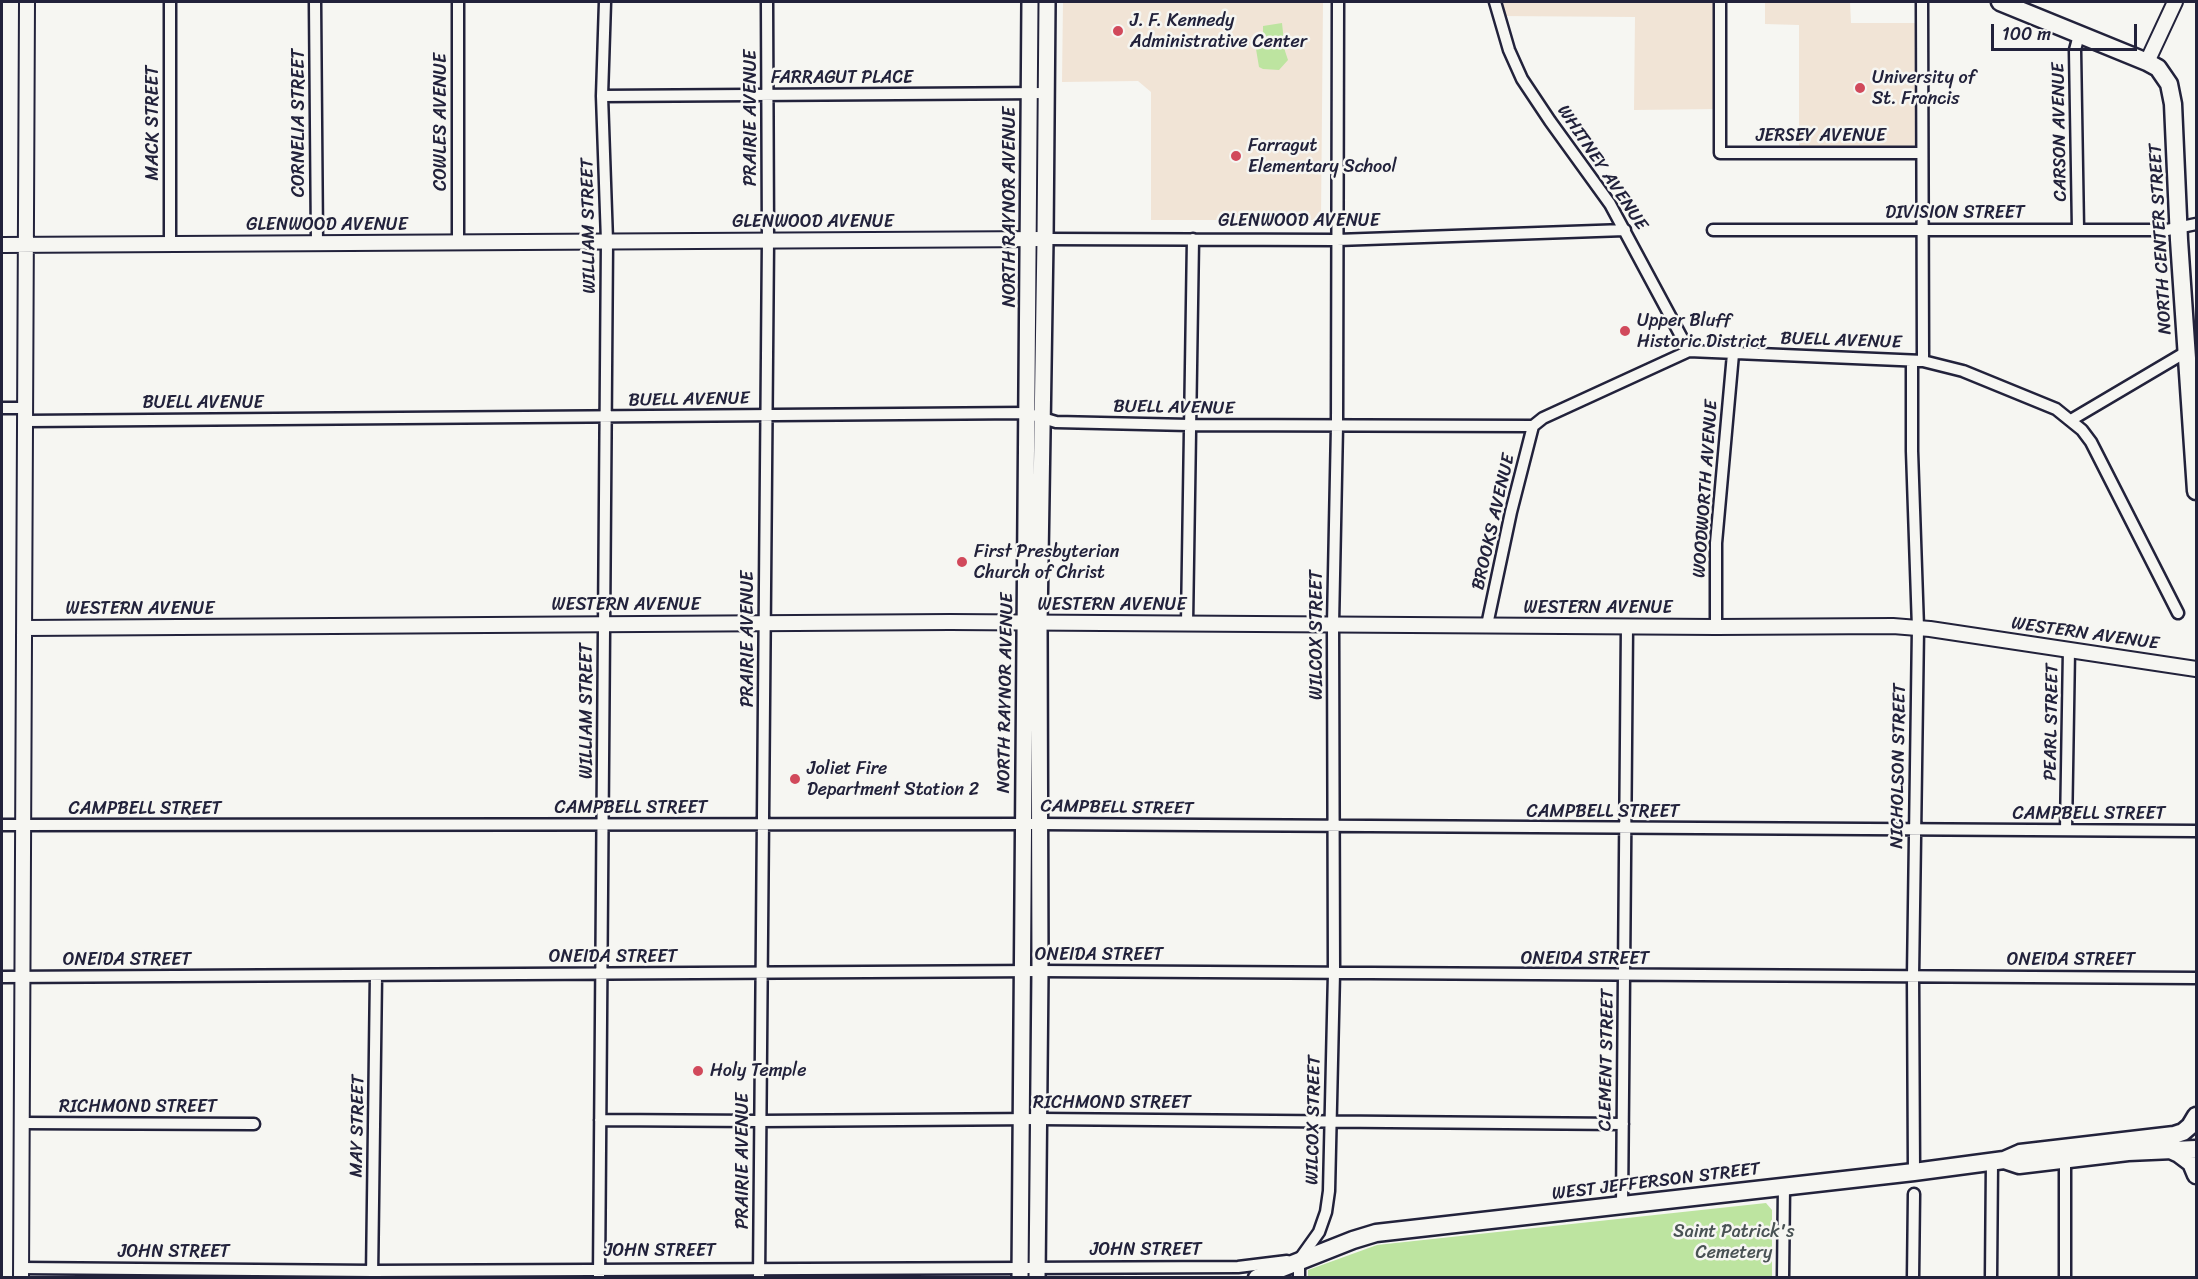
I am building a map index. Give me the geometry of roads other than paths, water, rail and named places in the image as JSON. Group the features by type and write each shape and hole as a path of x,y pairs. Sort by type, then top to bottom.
{"main road":[{"name":"NORTH RAYNOR AVENUE","path":"1030,2 1029,93 1038,239"},
{"name":"NORTH RAYNOR AVENUE","path":"1020,1272 1023,971 1031,824 1034,415 1038,239 1046,93 1047,2"},
{"path":"2000,2 2146,62"},
{"path":"1030,18 1047,18"},
{"name":"NORTH CENTER STREET","path":"2146,62 2158,68 2164,75 2171,92 2196,491"},
{"name":"NORTH RAYNOR AVENUE","path":"1031,824 1040,971 1037,1272"},
{"path":"2065,1154 2174,1135 2190,1126 2196,1116"},
{"path":"2167,1149 2187,1159 2196,1175"},
{"path":"2065,1154 2196,1149"},
{"name":"WEST JEFFERSON STREET","path":"1257,1278 1299,1260 1376,1233 1914,1172 1998,1161 2020,1153 2065,1154"}],"street":[{"path":"21,1273 27,2"},
{"name":"MACK STREET","path":"170,2 170,244"},
{"name":"CORNELIA STREET","path":"315,2 317,243"},
{"name":"COWLES AVENUE","path":"458,2 458,243"},
{"name":"WILLIAM STREET","path":"599,1273 607,242 602,96 604,2"},
{"name":"PRAIRIE AVENUE","path":"759,1273 768,240 767,2"},
{"name":"WILCOX STREET","path":"1299,1260 1319,1232 1326,1212 1329,1191 1334,973 1333,624 1337,426 1338,2"},
{"name":"WHITNEY AVENUE","path":"1495,2 1509,50 1522,79 1610,204 1689,351"},
{"name":"JERSEY AVENUE","path":"1720,2 1720,153 1922,153"},
{"name":"NICHOLSON STREET","path":"1914,1172 1914,830 1918,628 1912,451 1922,229 1922,2"},
{"path":"2146,62 2175,2"},
{"name":"CARSON AVENUE","path":"2078,229 2075,50 2079,35"},
{"name":"FARRAGUT PLACE","path":"602,96 1046,93"},
{"name":"DIVISION STREET","path":"1713,230 2179,228 2196,224"},
{"name":"GLENWOOD AVENUE","path":"2,245 768,240 1337,240 1625,230"},
{"path":"1187,623 1194,239"},
{"name":"BUELL AVENUE","path":"2,408 26,414 605,417 1034,415 1056,422 1189,425 1533,426 1543,418 1689,351 1917,361 1963,371 2056,409 2070,420 2091,442 2178,613"},
{"path":"2070,420 2186,352"},
{"name":"WOODWORTH AVENUE","path":"1716,627 1716,543 1733,354"},
{"name":"BROOKS AVENUE","path":"1488,625 1511,512 1533,426"},
{"name":"WESTERN AVENUE","path":"25,628 604,623 1893,626 2196,669"},
{"name":"CLEMENT STREET","path":"1622,1206 1627,626"},
{"name":"PEARL STREET","path":"2066,830 2069,650"},
{"name":"CAMPBELL STREET","path":"2,825 1031,824 2196,831"},
{"name":"ONEIDA STREET","path":"2,977 1040,971 2196,978"},
{"name":"MAY STREET","path":"373,1274 375,975"},
{"name":"RICHMOND STREET","path":"600,1120 1039,1119 1623,1124"},
{"name":"RICHMOND STREET","path":"22,1124 254,1124"},
{"path":"2065,1154 2065,1278"},
{"path":"1991,1278 1998,1161"},
{"path":"1783,1278 1784,1186"},
{"path":"1913,1278 1914,1194"},
{"path":"1299,1260 1299,1278"},
{"name":"JOHN STREET","path":"21,1273 1037,1272 1238,1267 1299,1260"}],"place":[{"name":"J. F. Kennedy Administrative Center","path":"1118,31"},
{"name":"University of St. Francis","path":"1860,88"},
{"name":"Farragut Elementary School","path":"1236,156"},
{"name":"Upper Bluff Historic District","path":"1625,331"},
{"name":"First Presbyterian Church of Christ","path":"962,562"},
{"name":"Joliet Fire Department Station 2","path":"795,779"},
{"name":"Holy Temple","path":"698,1071"}],"park label":[{"name":"Saint Patrick's Cemetery","path":"1734,1242"}]}
